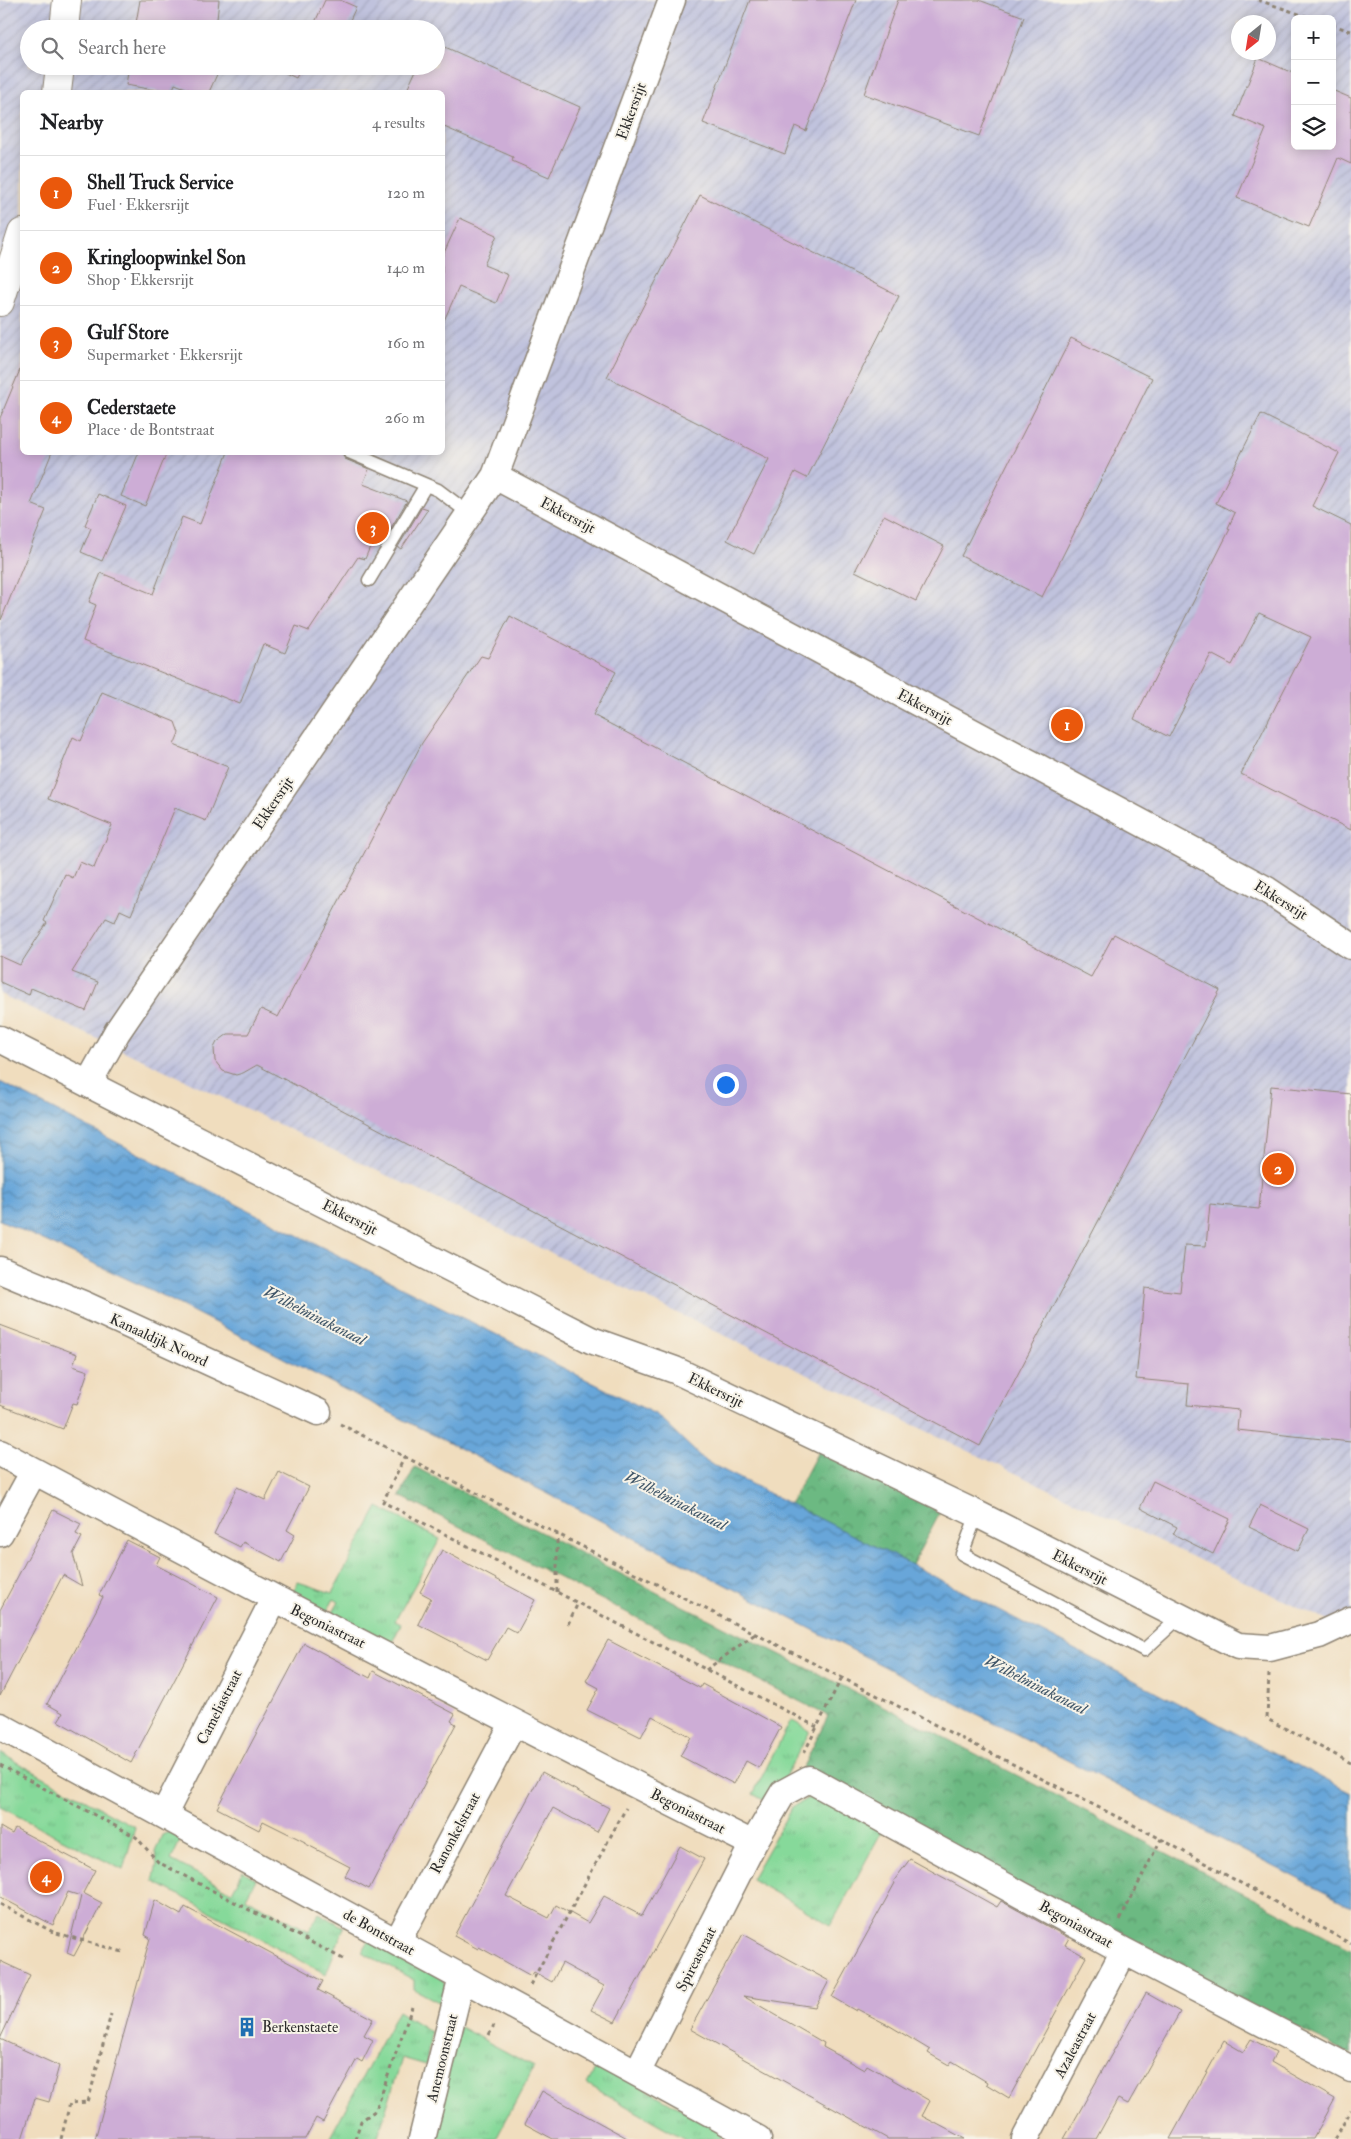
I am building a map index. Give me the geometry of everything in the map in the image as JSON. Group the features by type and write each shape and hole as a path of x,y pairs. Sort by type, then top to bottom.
{"street":[{"path":"65,20 67,0"},
{"name":"Ekkersrijt","path":"88,1084 117,1032 495,476 672,0"},
{"path":"57,90 59,75"},
{"path":"0,302 20,239"},
{"name":"Ekkersrijt","path":"495,476 1267,890 1351,946"},
{"name":"Ekkersrijt","path":"0,1039 591,1340 675,1370 977,1514 1238,1646 1270,1648 1319,1635 1351,1620"},
{"name":"Kanaaldijk Noord","path":"0,1270 85,1305 318,1412"},
{"name":"Begoniastraat","path":"0,1453 274,1599 381,1652 513,1724 753,1844"},
{"path":"0,1533 34,1471"},
{"name":"Cameliastraat","path":"164,1814 274,1599"},
{"name":"Ranonkelstraat","path":"397,1942 513,1724"},
{"name":"de Bontstraat","path":"0,1726 758,2139"},
{"name":"Begoniastraat","path":"783,1793 809,1779 1116,1947 1351,2069"},
{"path":"753,1844 783,1793"},
{"name":"Spireastraat","path":"637,2073 753,1844"},
{"name":"Azaleastraat","path":"1025,2139 1116,1947"},
{"name":"Anemoonstraat","path":"422,2139 462,1977"}],"lane":[{"path":"356,455 438,490 470,514"},
{"path":"369,580 426,485"},
{"path":"977,1514 962,1554 1144,1650 1180,1618"}],"path":[{"path":"1258,0 1302,15"},
{"path":"1336,26 1351,31"},
{"path":"318,1412 841,1679 1161,1839 1351,1944"},
{"path":"405,1456 383,1502 817,1727"},
{"path":"557,1533 557,1592"},
{"path":"568,1624 578,1603"},
{"path":"706,1670 755,1634"},
{"path":"1270,1648 1267,1719 1351,1763"},
{"path":"783,1793 841,1679"},
{"path":"0,1765 136,1838 158,1862 345,1960"},
{"path":"517,2007 638,1786"},
{"path":"1116,1947 1161,1839"},
{"path":"0,1904 53,1932 122,1952"},
{"path":"355,2139 361,2121 376,2110 412,2007"},
{"path":"61,2139 70,2103 88,2102 111,2014"},
{"path":"1335,2139 1351,2110"}],"shaded area":[{"path":"0,0 1351,0 1351,1632 0,994"}],"green space":[{"path":"820,1448 941,1510 912,1565 790,1504"},
{"path":"415,1467 673,1601 899,1714 1351,1949 1351,2054 795,1783 828,1716 400,1496"},
{"path":"378,1507 440,1539 395,1621 401,1624 390,1647 331,1616 339,1602 334,1599 326,1613 291,1595 298,1582 332,1593"},
{"path":"791,1720 810,1731 770,1804 753,1794"},
{"path":"0,1753 135,1827 123,1870 0,1807"},
{"path":"814,1795 882,1831 831,1925 751,1879 792,1807"},
{"path":"169,1832 181,1839 171,1860 232,1892 243,1871 256,1879 246,1898 309,1931 319,1913 344,1927 326,1974 153,1881 157,1864 155,1852 162,1835"},
{"path":"370,1939 438,1973 445,1985 444,2005 414,1989 414,1980 362,1952"},
{"path":"398,2011 431,2032 426,2065 402,2058 377,2139 329,2139"},
{"path":"460,2027 534,2067 496,2139 430,2139"},
{"path":"599,2063 724,2133 720,2139 685,2139 587,2084"}],"water":[{"name":"Wilhelminakanaal","path":"0,1082 242,1207 657,1415 705,1461 912,1565 1351,1793 1351,1906 149,1289 0,1220"}],"building":[{"path":"140,0 219,0 217,20 137,20"},
{"path":"325,0 340,0 356,7 350,20 316,20"},
{"path":"750,0 856,0 806,131 795,126 785,154 703,123"},
{"path":"898,0 979,0 1024,17 979,136 864,94"},
{"path":"445,47 580,107 549,177 512,161 513,157 445,127 445,90 407,90 414,75 445,75"},
{"path":"1257,60 1263,60 1291,72 1291,150 1336,150 1336,92 1351,98 1351,164 1338,158 1309,227 1237,198 1266,129 1235,116"},
{"path":"128,75 217,75 210,90 191,90 175,84 173,90 154,90 126,85"},
{"path":"700,195 899,296 807,478 795,472 754,554 727,540 769,459 607,377"},
{"path":"460,218 497,235 484,265 508,275 496,303 459,287 445,318 445,250"},
{"path":"1071,338 1152,378 1042,597 961,556"},
{"path":"20,370 20,455 51,455 31,504 46,510 1,620 0,418"},
{"path":"1261,414 1339,453 1312,506 1351,525 1351,830 1241,774 1311,637 1259,613 1232,665 1211,654 1169,737 1134,719 1230,529 1228,528 1235,513 1216,503"},
{"path":"138,455 166,455 145,506 121,496"},
{"path":"227,455 343,455 345,459 369,469 363,484 407,501 383,541 374,537 365,559 358,557 309,631 296,626 285,653 263,644 240,704 83,641 96,605 89,602 101,573 153,594 182,517 200,524"},
{"path":"98,494 126,506 102,561 81,552 91,528 85,525"},
{"path":"422,507 428,509 401,549 398,547"},
{"path":"884,515 944,546 916,601 855,571"},
{"path":"510,616 616,672 593,715 1091,977 1114,934 1220,990 980,1446 257,1065 236,1075 223,1071 215,1061 214,1048 217,1042 228,1034 248,1034 261,1009 278,1017 422,743 481,656 488,658"},
{"path":"102,692 175,722 179,733 174,745 228,767 206,821 175,808 131,915 120,910 115,922 106,918 72,972 98,982 86,1011 31,988 29,995 0,982 0,956 20,965 47,923 44,921 65,874 73,878 80,862 94,868 112,825 48,799 73,737 81,741"},
{"path":"1271,1086 1351,1094 1351,1442 1237,1430 1239,1410 1187,1405 1189,1384 1136,1379 1145,1288 1180,1292 1185,1245 1206,1246 1210,1204 1259,1209"},
{"path":"0,1325 77,1354 73,1366 88,1371 77,1404 73,1403 63,1429 0,1405"},
{"path":"279,1472 309,1487 287,1530 295,1535 281,1562 243,1542 240,1547 214,1534 237,1487 265,1500"},
{"path":"1153,1481 1230,1519 1213,1554 1173,1534 1177,1527 1140,1508"},
{"path":"1260,1505 1309,1529 1298,1551 1249,1527"},
{"path":"53,1510 81,1524 76,1534 82,1537 73,1554 82,1586 63,1575 0,1696 0,1610"},
{"path":"127,1540 160,1557 156,1565 218,1597 131,1763 58,1721 63,1713 47,1704 103,1597 99,1595"},
{"path":"442,1550 535,1600 517,1633 506,1627 487,1660 418,1624 431,1598 420,1592"},
{"path":"608,1640 700,1688 702,1684 781,1727 759,1768 746,1761 734,1784 680,1756 691,1737 652,1716 641,1737 587,1710 599,1688 586,1681"},
{"path":"304,1643 370,1678 373,1671 455,1714 451,1721 456,1724 369,1889 345,1876 350,1867 305,1842 263,1821 259,1830 217,1808"},
{"path":"542,1772 609,1808 597,1832 553,1808 506,1896 549,1918 556,1905 588,1923 604,1896 642,1916 680,1846 704,1859 615,2022 591,2010 604,1986 562,1963 552,1982 534,1972 531,1976 479,1947 478,1949 454,1936"},
{"path":"0,1827 12,1834 15,1828 95,1870 83,1893 102,1903 74,1956 67,1953 81,1896 68,1892 53,1925 0,1897"},
{"path":"910,1859 997,1907 1001,1901 1069,1938 1065,1945 1086,1957 1009,2098 952,2061 949,2065 928,2053 930,2050 890,2026 857,2009 856,2011 832,1997 895,1883 893,1882"},
{"name":"Berkenstaete","path":"155,1900 181,1915 185,1907 323,1981 318,1990 373,2019 364,2035 373,2040 362,2062 357,2059 323,2122 316,2118 305,2139 95,2139 150,1938 145,1935"},
{"path":"743,1934 829,1981 815,2007 743,1996 824,2043 823,2047 864,2070 867,2065 930,2101 922,2116 965,2139 888,2139 690,2029"},
{"path":"0,1961 30,1975 0,2039"},
{"path":"1146,1993 1180,2012 1128,2104 1118,2099 1096,2139 1064,2139"},
{"path":"0,2039 59,2066 49,2102 35,2098 22,2139 0,2139"},
{"path":"1251,2039 1276,2052 1271,2062 1335,2099 1313,2139 1170,2139 1224,2041 1243,2052"},
{"path":"542,2091 629,2139 553,2139 525,2124"}],"place":[{"name":"Gulf Store","path":"373,528"},
{"name":"Shell Truck Service","path":"1067,725"},
{"name":"Kringloopwinkel Son","path":"1278,1169"},
{"name":"Cederstaete","path":"46,1877"},
{"name":"Berkenstaete","path":"247,2027"}]}
